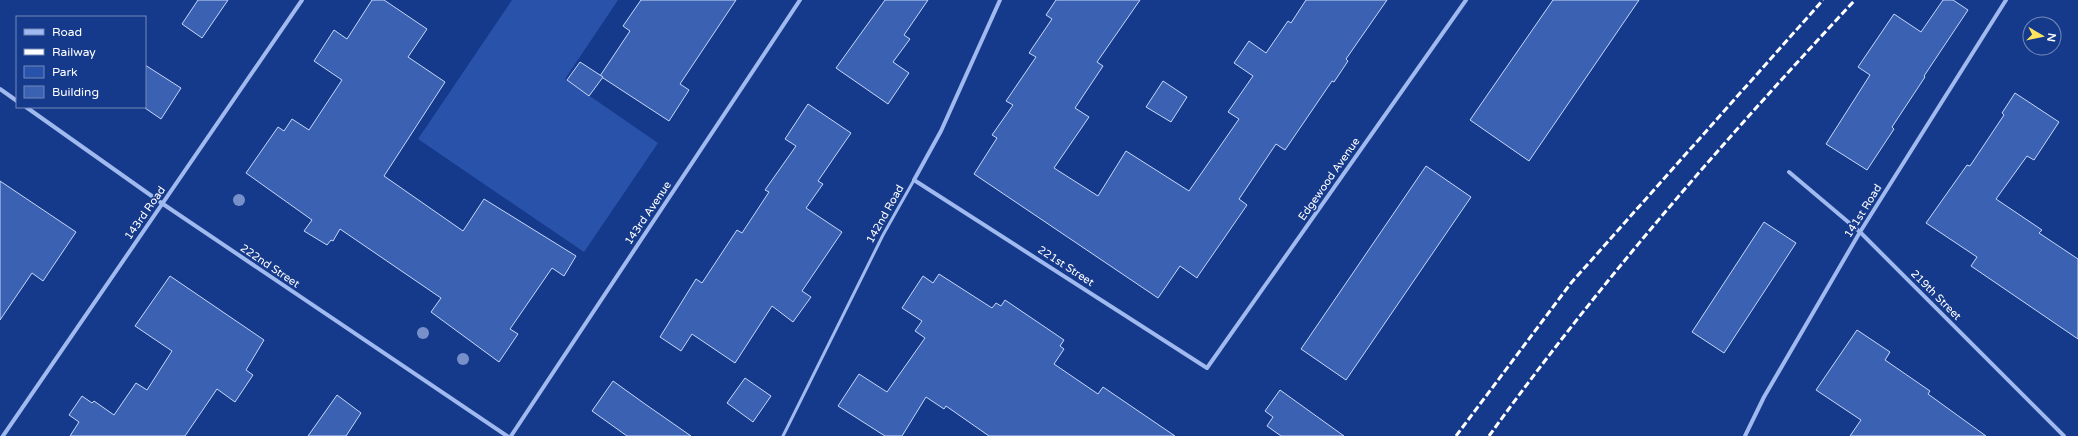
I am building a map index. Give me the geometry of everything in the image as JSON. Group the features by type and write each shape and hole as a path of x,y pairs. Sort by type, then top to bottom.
{"street":[{"name":"143rd Road","path":"3,436 302,0"},
{"name":"143rd Avenue","path":"510,436 800,0"},
{"name":"142nd Road","path":"914,180 942,131 1000,0"},
{"name":"Edgewood Avenue","path":"1207,368 1466,0"},
{"name":"141st Road","path":"1744,436 1764,397 1860,232 2006,0"},
{"path":"0,89 16,100"},
{"name":"222nd Street","path":"27,108 162,204 507,436"},
{"name":"219th Street","path":"1789,172 1860,232 2064,436"},
{"name":"221st Street","path":"914,180 1207,368"}],"lane":[{"name":"142nd Road","path":"783,436 883,235 914,180"}],"green space":[{"path":"512,0 618,0 565,79 658,143 584,252 418,139"}],"building":[{"path":"198,0 228,0 202,38 182,24"},
{"path":"372,0 384,0 427,29 408,57 445,82 384,176 463,231 484,199 576,256 564,276 552,268 510,329 518,334 499,362 431,312 441,298 340,229 333,241 331,240 327,245 304,231 312,220 246,173 278,127 284,131 292,119 309,130 342,80 314,61 334,30 347,39"},
{"path":"641,0 736,0 680,84 689,90 669,121 600,76 630,31 623,26"},
{"path":"885,0 928,0 904,35 910,39 893,62 909,73 888,104 836,68"},
{"path":"1056,0 1140,0 1097,62 1103,66 1075,108 1089,117 1054,168 1098,196 1126,151 1189,191 1239,119 1228,112 1253,76 1234,63 1249,41 1266,53 1288,21 1291,23 1306,0 1387,0 1346,59 1348,61 1334,82 1332,81 1285,150 1276,144 1239,199 1247,205 1197,278 1180,266 1158,298 974,174 997,138 992,135 1013,105 1006,101 1036,57 1029,53 1052,19 1046,15"},
{"path":"1553,0 1639,0 1529,161 1470,120"},
{"path":"1943,0 1953,0 1968,10 1924,76 1925,77 1892,127 1894,129 1867,170 1826,144 1870,75 1858,67 1894,14 1921,32"},
{"path":"580,62 603,77 589,96 567,80"},
{"path":"146,66 181,88 161,119 145,108"},
{"path":"1163,81 1187,97 1171,122 1146,107"},
{"path":"2015,93 2059,122 2034,160 2027,156 1996,199 2042,230 2039,233 2078,259 2078,339 1971,266 1977,257 1926,223 1967,165 1970,166 2004,115 2002,113"},
{"path":"808,104 851,133 818,181 823,184 806,208 842,232 802,291 811,297 793,322 772,306 735,363 692,334 681,351 660,337 696,279 702,283 737,230 742,233 769,192 765,190 796,146 785,139"},
{"path":"1426,166 1471,197 1346,380 1301,349"},
{"path":"0,181 76,232 43,281 32,273 0,320"},
{"path":"1764,222 1796,243 1724,353 1692,332"},
{"path":"939,274 992,308 996,303 1001,306 1005,300 1064,340 1060,346 1064,349 1054,364 1098,394 1103,387 1175,436 989,436 946,406 944,409 926,397 902,436 885,436 838,406 859,374 887,392 925,338 915,331 922,321 902,308 923,276 933,283"},
{"path":"170,276 264,340 246,370 253,375 235,402 217,389 185,436 70,436 79,422 69,415 82,396 92,403 94,401 114,415 136,383 147,390 172,351 135,326"},
{"path":"1857,330 1890,352 1885,360 1930,391 1928,394 1986,436 1850,436 1861,420 1816,390"},
{"path":"745,378 771,396 753,422 727,403"},
{"path":"613,381 691,436 627,436 592,411"},
{"path":"1280,390 1344,436 1281,436 1267,426 1273,417 1265,411"},
{"path":"337,395 361,413 346,436 308,436"}],"railway":[{"path":"1456,436 1571,283 1823,0"},
{"path":"1489,436 1575,322 1665,212 1711,158 1855,0"}]}
